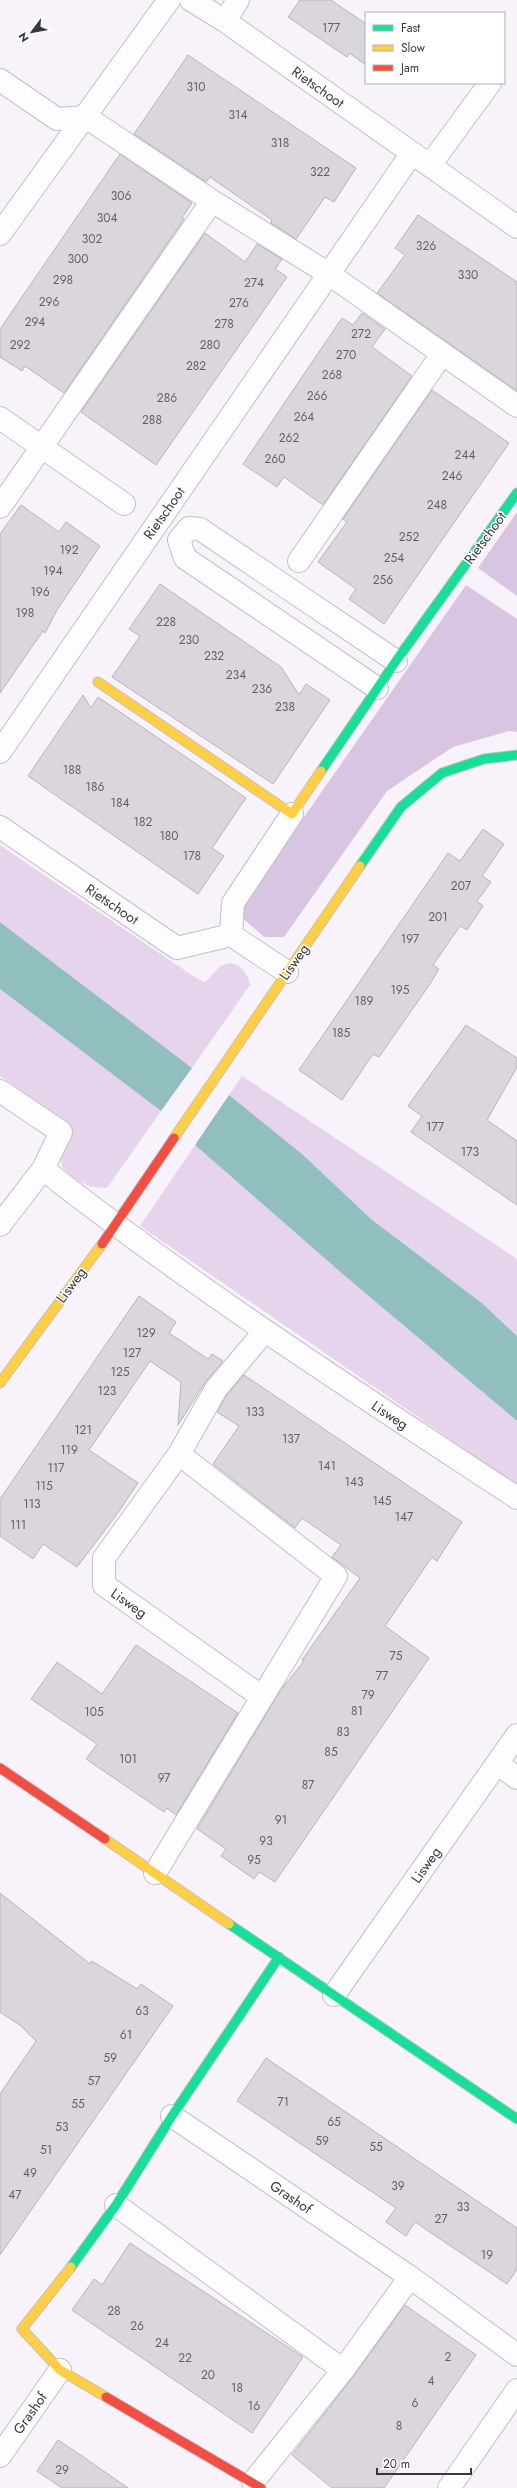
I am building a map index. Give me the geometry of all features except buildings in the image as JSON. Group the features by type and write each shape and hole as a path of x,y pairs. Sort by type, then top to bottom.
{"street":[{"path":"0,234 86,117 169,0"},
{"name":"Rietschoot","path":"191,0 225,21 517,227"},
{"path":"225,21 238,0"},
{"path":"0,80 57,119 86,117 212,201 329,274 517,406"},
{"path":"430,166 489,84"},
{"name":"Rietschoot","path":"0,752 412,153"},
{"path":"0,507 212,201"},
{"path":"299,561 442,354"},
{"path":"0,418 124,504"},
{"name":"Rietschoot","path":"0,827 177,948 231,935 233,903 396,661 517,493"},
{"name":"Rietschoot","path":"378,688 185,558 179,540 189,528 200,529 396,661"},
{"path":"98,682 292,814"},
{"name":"Lisweg","path":"0,1383 115,1226 223,1064 401,807 442,773 484,759 517,755"},
{"path":"231,935 287,972"},
{"path":"0,1091 61,1132 42,1169 0,1225"},
{"name":"Lisweg","path":"42,1169 115,1226 264,1332 517,1498"},
{"name":"Lisweg","path":"262,1696 104,1585 104,1558 179,1454 216,1389 264,1332"},
{"path":"155,1873 336,1576 179,1454"},
{"name":"Lisweg","path":"334,1995 517,1735"},
{"path":"498,1764 517,1778"},
{"path":"0,1768 517,2119"},
{"path":"278,1957 172,2116 116,2205 22,2330 60,2370 257,2485 410,2277"},
{"name":"Grashof","path":"172,2116 410,2277 517,2355"},
{"path":"116,2205 343,2370"},
{"name":"Grashof","path":"0,2456 60,2370"},
{"path":"449,2488 517,2390"}],"shaded area":[{"path":"517,512 517,596 478,568"},
{"path":"466,585 517,619 517,732 509,731 453,747 387,791 284,937 264,937 237,913"},
{"path":"0,845 204,982 221,966 226,964 232,963 244,971 250,985 192,1068 0,922"},
{"path":"0,989 161,1111 107,1188 91,1187 73,1178 62,1167 60,1151 70,1124 0,1076"},
{"path":"242,1076 517,1259 517,1336 483,1304 371,1219 302,1154 229,1095"},
{"path":"195,1145 345,1276 517,1421 517,1485 140,1226"}],"water":[{"path":"0,922 192,1068 161,1111 0,989"},
{"path":"229,1095 302,1154 371,1219 483,1304 517,1336 517,1421 345,1276 195,1145"}],"traffic: fast":[{"path":"321,771 396,661 517,493"},
{"path":"360,866 401,807 442,773 484,759 517,755"},
{"path":"229,1924 517,2119"},
{"path":"71,2267 116,2205 172,2116 279,1957"}],"traffic: slow":[{"path":"98,682 292,814 321,771"},
{"path":"174,1138 360,866"},
{"path":"0,1383 102,1244"},
{"path":"105,1839 229,1924"},
{"path":"71,2267 22,2329 60,2370 106,2397"}],"traffic: jam":[{"path":"102,1244 174,1138"},
{"path":"0,1768 105,1839"},
{"path":"106,2397 261,2488"}]}
